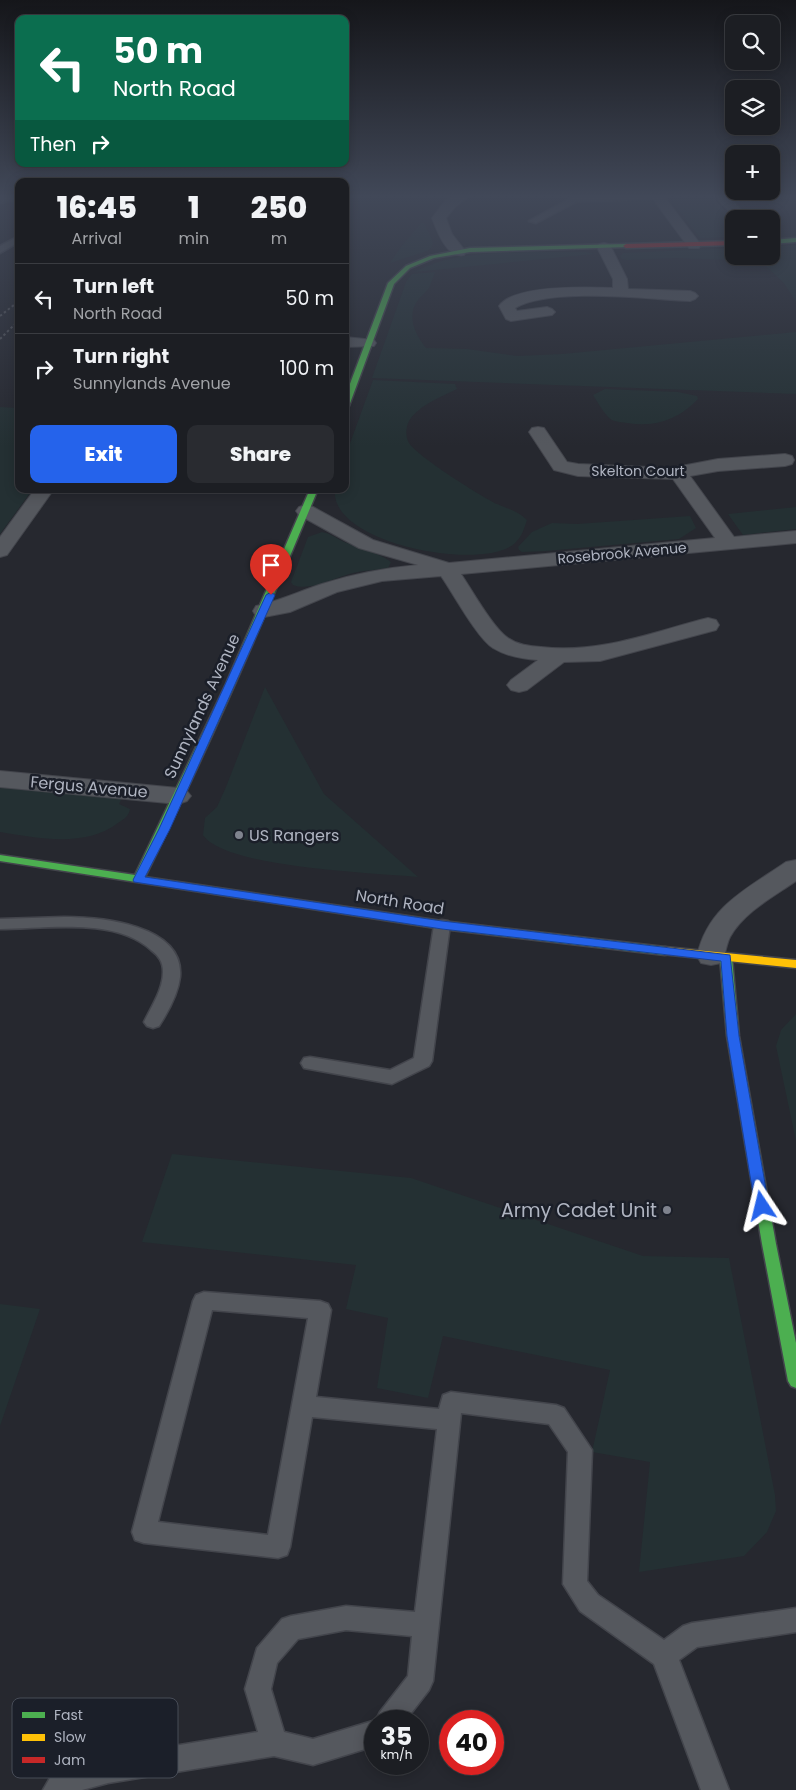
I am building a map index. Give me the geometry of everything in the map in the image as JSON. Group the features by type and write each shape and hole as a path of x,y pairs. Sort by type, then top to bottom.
{"street":[{"path":"349,395 395,279"},
{"path":"620,279 621,292"},
{"path":"548,312 511,316 507,306 512,301 538,294 621,292 690,296"},
{"path":"349,344 366,350"},
{"path":"349,356 366,350"},
{"name":"Skelton Court","path":"538,432 552,455 561,466 568,469 679,474 718,465 786,460"},
{"path":"679,474 728,543"},
{"path":"0,551 41,493"},
{"name":"Sunnylands Avenue","path":"138,880 264,611 313,493"},
{"name":"Rosebrook Avenue","path":"306,511 366,544 435,564 448,570"},
{"name":"Rosebrook Avenue","path":"264,611 282,607 302,598 354,581 405,572 448,570 796,537"},
{"path":"448,570 490,632 499,642 523,652 558,656 600,654 708,625"},
{"path":"519,685 558,656"},
{"name":"Fergus Avenue","path":"0,779 178,796"},
{"name":"North Road","path":"0,858 442,925 796,964"},
{"path":"796,868 732,913 714,938 719,957 769,1244 796,1380"}],"lane":[{"path":"0,924 68,922 116,926 134,930 156,942 170,959 171,979 153,1022"},
{"path":"310,1063 392,1077 423,1061 442,925"},
{"path":"204,1301 320,1310 304,1406 278,1547 144,1532 204,1301"},
{"path":"398,1710 420,1680 451,1402 556,1415 580,1450 575,1584 589,1603 664,1655 715,1790"},
{"path":"304,1406 449,1420"},
{"path":"274,1744 258,1689 266,1657 291,1628 346,1618 426,1625"},
{"path":"664,1655 692,1635 796,1620"},
{"path":"178,1759 274,1744 313,1752 364,1736"},
{"path":"57,1790 64,1781 76,1778"}],"shaded area":[{"path":"409,279 433,279 429,288 414,306 412,319 415,331 426,348 467,349 517,356 562,354 796,332 796,394 372,378"},
{"path":"779,279 796,279 796,302 784,283"},
{"path":"373,380 455,384 457,389 431,402 413,415 407,426 406,435 409,443 424,457 450,475 489,500 524,517 527,520 521,536 514,544 496,552 471,555 441,553 409,547 380,538 355,524 339,508 336,493 349,493 349,446"},
{"path":"605,389 678,392 697,396 698,399 675,417 657,423 637,424 614,421 606,415 593,395"},
{"path":"0,407 15,408 15,493 30,493 0,534"},
{"path":"796,507 796,529 743,535 728,514"},
{"path":"690,516 696,528 679,539 546,551 522,552 518,547 532,532 552,523 577,524"},
{"path":"322,532 391,562 388,568 353,573 307,587 293,585 291,582 308,537"},
{"path":"265,687 324,794 418,877 337,871 269,862 240,855 217,846 203,835 205,818 217,807"},
{"path":"0,786 122,798 119,804 130,809 129,814 124,819 105,831 91,836 61,839 30,837 0,832"},
{"path":"796,1014 796,1141 776,1046 781,1030"},
{"path":"172,1154 411,1178 643,1256 729,1258 775,1495 776,1511 767,1532 744,1556 639,1572 650,1462 592,1452 610,1370 443,1336 428,1398 377,1388 388,1318 346,1309 356,1265 142,1242"},
{"path":"0,1304 40,1309 0,1426"}],"railway":[{"path":"0,316 15,304"},
{"path":"0,339 15,324"}],"traffic: fast":[{"path":"349,395 391,283 396,279"},
{"path":"138,880 230,686 312,493"},
{"path":"0,858 442,925 665,951"},
{"path":"726,958 733,1036 769,1244 796,1381"}],"traffic: slow":[{"path":"665,951 796,964"}],"place":[{"name":"US Rangers","path":"239,835"},
{"name":"Army Cadet Unit","path":"667,1210"}],"route":[{"path":"271,595 164,829 138,880 442,925 726,958 733,1036 762,1206"}]}
